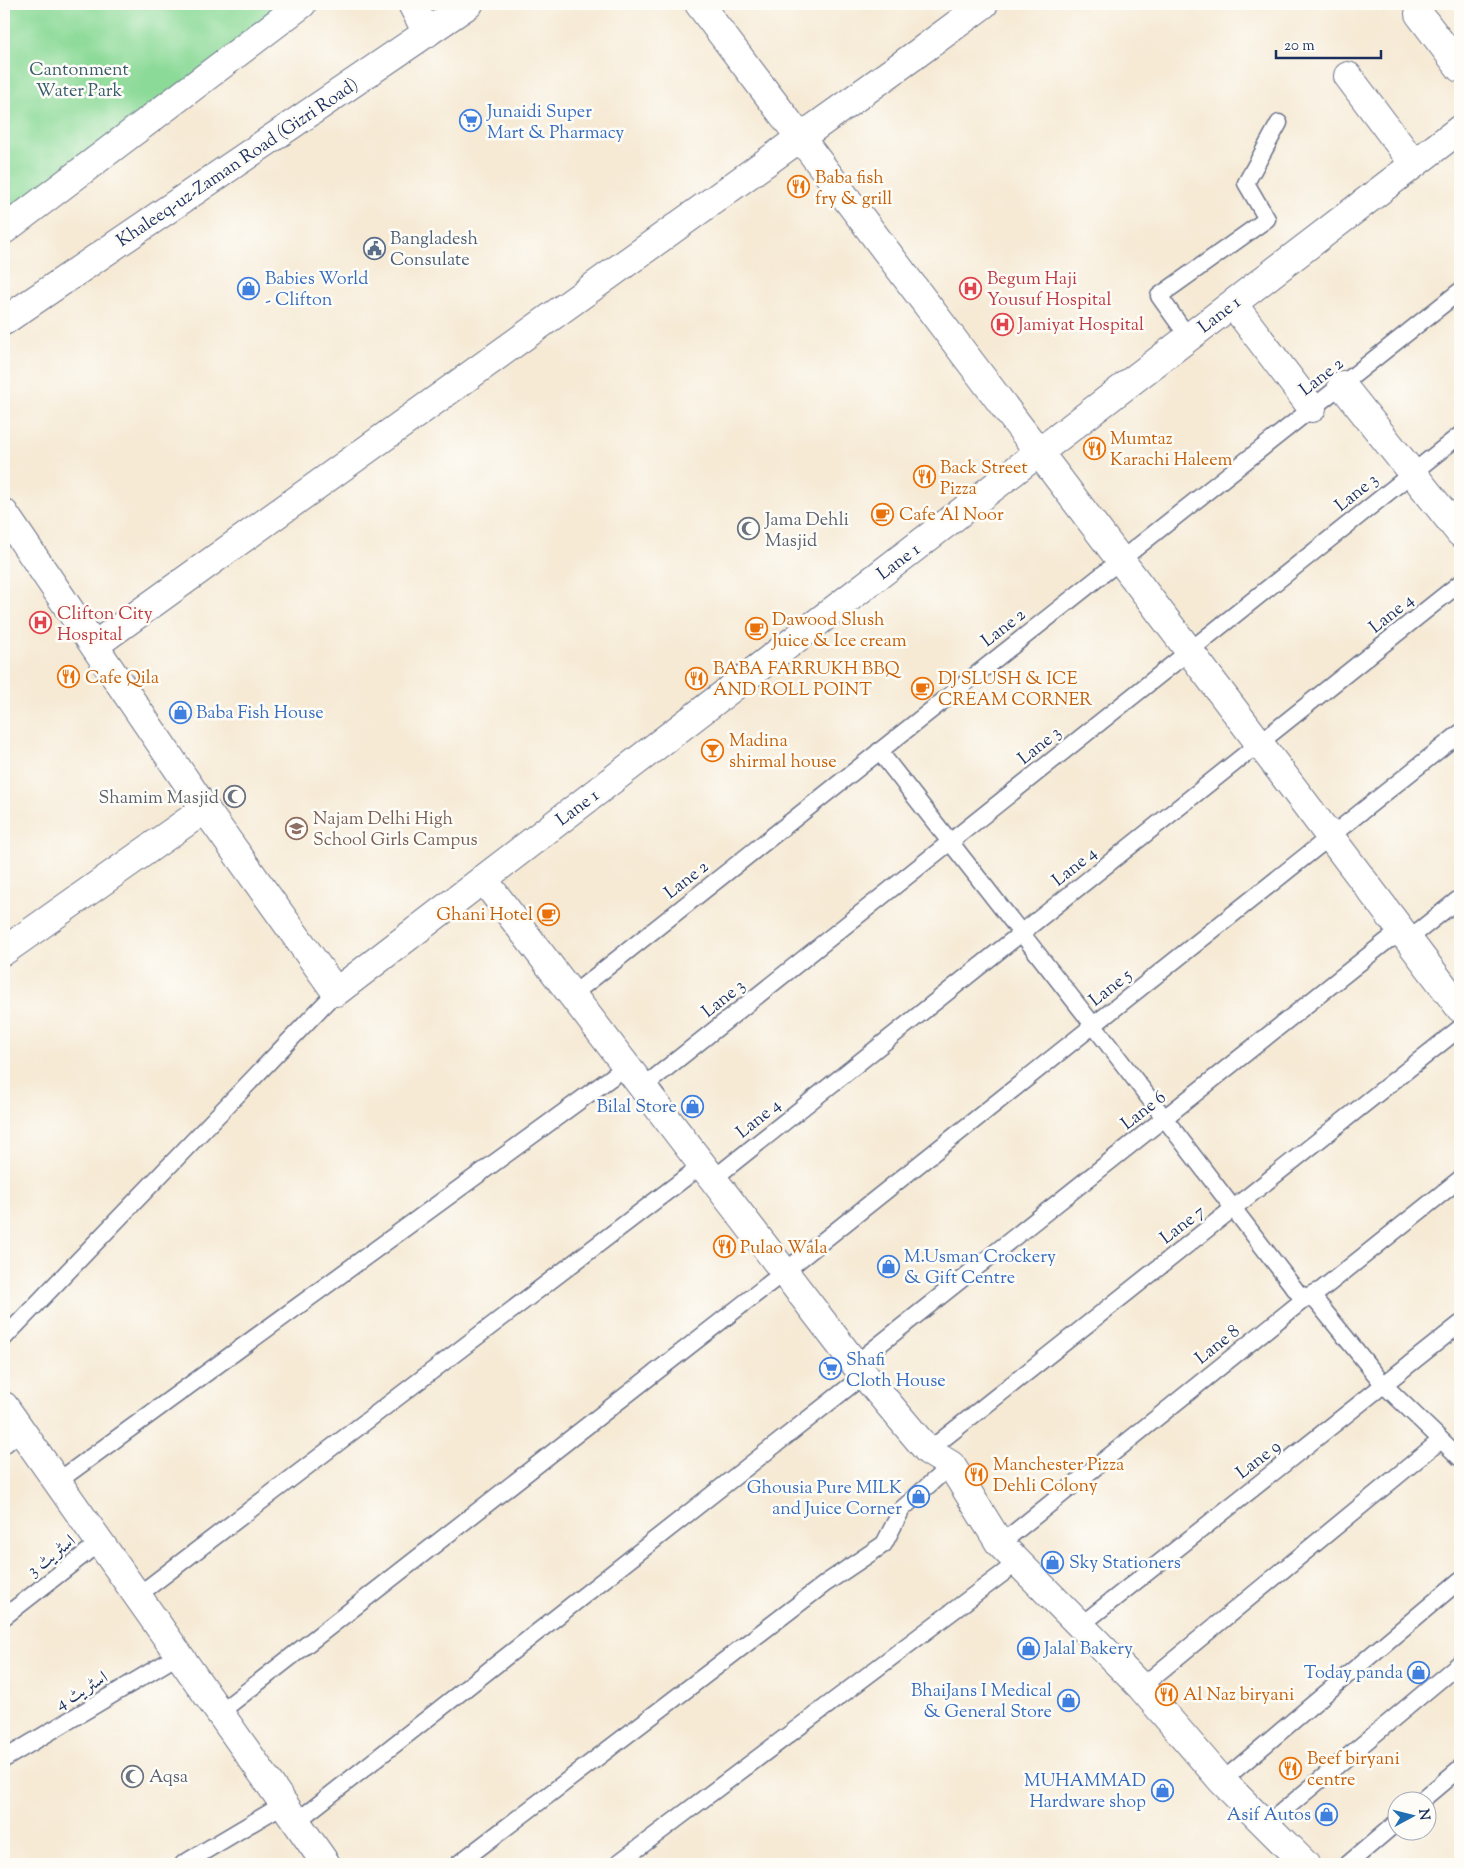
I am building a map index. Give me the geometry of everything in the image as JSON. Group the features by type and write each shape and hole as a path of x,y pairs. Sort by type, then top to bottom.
{"street":[{"path":"4,230 302,4"},
{"path":"412,4 427,33"},
{"name":"Khaleeq-uz-Zaman Road (Gizri Road)","path":"4,321 470,4"},
{"path":"699,4 1460,1008"},
{"path":"95,645 918,54 984,4"},
{"path":"1419,14 1460,68"},
{"path":"1348,76 1414,164"},
{"name":"Lane 1","path":"336,992 1460,129"},
{"path":"1233,304 1312,408"},
{"path":"1342,385 1460,533"},
{"path":"4,513 205,809 336,992"},
{"path":"4,951 205,809"},
{"path":"483,879 860,1369 928,1451 951,1465 1009,1553 1141,1687 1222,1781 1305,1864"},
{"path":"4,1406 12,1438 57,1482 326,1864"}],"lane":[{"path":"1189,338 1159,296 1267,219 1246,184 1279,123"},
{"name":"Lane 2","path":"572,995 1460,291"},
{"name":"Lane 3","path":"57,1482 635,1076 949,843 1460,435"},
{"name":"Lane 4","path":"137,1596 708,1172 1022,933 1460,583"},
{"name":"Lane 5","path":"219,1713 784,1272 1460,733"},
{"path":"879,752 1022,933 1298,1293 1317,1302 1384,1385 1460,1458"},
{"name":"Lane 6","path":"183,1864 290,1813 860,1369 1165,1118 1388,940 1416,933 1460,898"},
{"path":"4,1338 336,992"},
{"name":"Lane 7","path":"928,1451 1460,1028"},
{"name":"Lane 8","path":"617,1864 1009,1553 1307,1297 1321,1290 1460,1179"},
{"name":"Lane 9","path":"1081,1625 1460,1324"},
{"path":"1141,1687 1441,1440"},
{"path":"458,1864 826,1582 884,1544 902,1509 951,1465"},
{"name":"اسٹریٹ 3","path":"4,1617 100,1542"},
{"path":"1222,1781 1460,1580"},
{"name":"اسٹریٹ 4","path":"4,1759 179,1655"},
{"path":"1266,1825 1460,1663"},
{"path":"1434,1790 1460,1768"},
{"path":"1348,1864 1386,1832"}],"green space":[{"name":"Cantonment Water Park","path":"4,4 302,4 4,230"}],"place":[{"name":"Junaidi Super Mart & Pharmacy","path":"471,121"},
{"name":"Baba fish fry & grill","path":"799,187"},
{"name":"Bangladesh Consulate","path":"374,248"},
{"name":"Babies World - Clifton","path":"249,288"},
{"name":"Begum Haji Yousuf Hospital","path":"971,288"},
{"name":"Jamiyat Hospital","path":"1002,324"},
{"name":"Mumtaz Karachi Haleem","path":"1094,448"},
{"name":"Back Street Pizza","path":"924,477"},
{"name":"Cafe Al Noor","path":"883,514"},
{"name":"Jama Dehli Masjid","path":"749,529"},
{"name":"Clifton City Hospital","path":"41,623"},
{"name":"Dawood Slush Juice & Ice cream","path":"756,629"},
{"name":"Cafe Qila","path":"69,677"},
{"name":"BABA FARRUKH BBQ AND ROLL POINT","path":"697,678"},
{"name":"DJ SLUSH & ICE CREAM CORNER","path":"922,688"},
{"name":"Baba Fish House","path":"180,712"},
{"name":"Madina shirmal house","path":"713,750"},
{"name":"Shamim Masjid","path":"235,797"},
{"name":"Najam Delhi High School Girls Campus","path":"297,828"},
{"name":"Ghani Hotel","path":"549,914"},
{"name":"Bilal Store","path":"693,1106"},
{"name":"Pulao Wala","path":"724,1247"},
{"name":"M.Usman Crockery & Gift Centre","path":"888,1266"},
{"name":"Shafi Cloth House","path":"830,1369"},
{"name":"Manchester Pizza Dehli Colony","path":"977,1474"},
{"name":"Ghousia Pure MILK and Juice Corner","path":"918,1497"},
{"name":"Sky Stationers","path":"1053,1562"},
{"name":"Jalal Bakery","path":"1028,1648"},
{"name":"Today panda","path":"1419,1672"},
{"name":"Al Naz biryani","path":"1167,1694"},
{"name":"BhaiJans I Medical & General Store","path":"1068,1700"},
{"name":"Beef biryani centre","path":"1291,1768"},
{"name":"Aqsa","path":"133,1776"},
{"name":"MUHAMMAD Hardware shop","path":"1162,1790"},
{"name":"Asif Autos","path":"1327,1814"}]}
